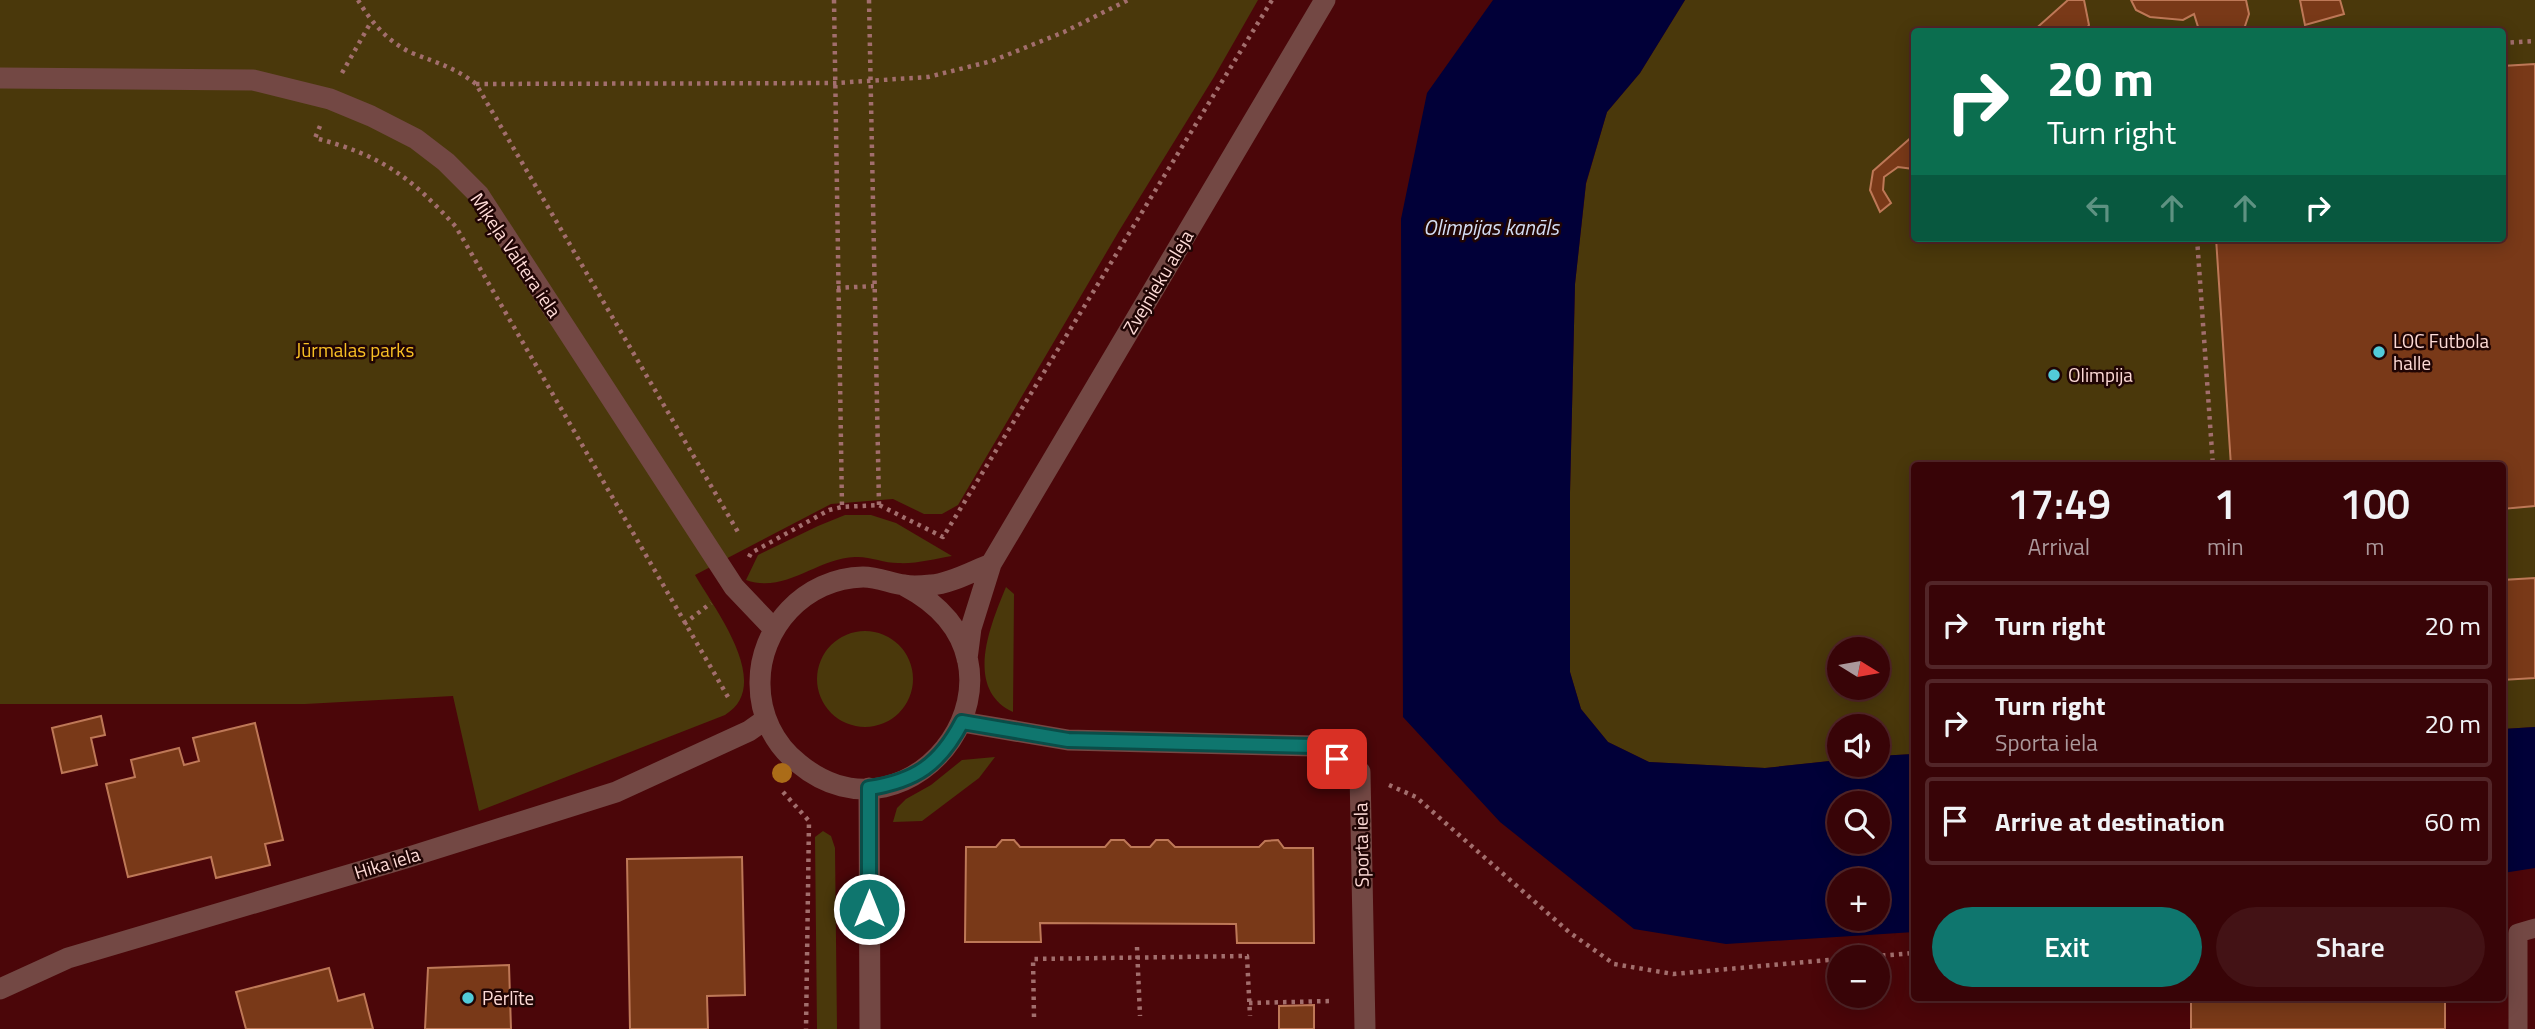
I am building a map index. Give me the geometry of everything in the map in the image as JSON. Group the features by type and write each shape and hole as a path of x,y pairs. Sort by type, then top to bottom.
{"street":[{"name":"Zvejnieku aleja","path":"967,659 971,628 991,564 1325,0"},
{"name":"Miķeļa Valtera iela","path":"0,78 253,80 330,99 416,139 446,162 479,195 734,587 774,629"},
{"path":"905,586 935,585 991,564"},
{"path":"863,577 885,579 905,586 939,607 961,640 967,659 969,691 962,722 953,740 940,756 908,779 869,788 836,784 806,770 776,739 761,701 761,664 774,629 787,611 822,586 863,577"},
{"name":"Hika iela","path":"0,989 68,958 406,858 616,792 749,731 766,719"},
{"path":"962,722 1068,740 1314,746 1360,772"},
{"name":"Sporta iela","path":"1360,772 1364,1029"},
{"path":"869,788 870,1029"}],"lane":[{"path":"2518,1029 2518,933 2535,928"}],"path":[{"path":"358,0 371,22 410,52 460,71 476,84 744,541"},
{"path":"834,0 842,507"},
{"path":"869,0 879,505"},
{"path":"476,84 836,83 928,77 992,61 1064,32 1128,0"},
{"path":"751,553 819,516 842,507 879,505 943,537 1272,0"},
{"path":"2506,43 2535,41"},
{"path":"316,138 349,147 386,164 426,193 456,227 684,624"},
{"path":"2197,242 2213,462"},
{"path":"837,288 874,286"},
{"path":"1360,772 1416,796 1569,932 1614,964 1673,974 1827,961"},
{"path":"776,785 808,821 806,1029"},
{"path":"1137,947 1140,1016"},
{"path":"1890,955 1911,953"},
{"path":"1034,1017 1033,959 1247,957 1250,1016"},
{"path":"1249,1003 1331,1000"}],"green space":[{"name":"Jūrmalas parks","path":"0,0 1258,0 958,505 942,514 924,514 893,499 831,504 695,575 736,646 744,685 739,702 725,715 479,811 453,696 305,704 0,704"},
{"name":"Olimpija","path":"1685,0 2535,0 2535,727 2506,729 2506,462 1911,462 1911,754 1890,755 1890,714 1827,714 1827,761 1765,768 1649,762 1608,742 1581,709 1570,672 1570,492 1575,284 1586,184 1607,112 1640,73"},
{"path":"845,515 871,515 896,523 952,556 905,563 855,557 827,563 774,583 746,580 758,555"},
{"path":"1006,587 1014,594 1013,712 998,701 989,688 985,672 988,636"},
{"path":"865,631 883,635 899,645 909,661 913,679 909,697 899,713 883,723 865,727 847,723 831,713 821,697 817,679 821,661 831,645 847,635"},
{"path":"995,757 979,778 922,821 893,822 897,808 906,799 931,785 962,760"},
{"path":"823,831 831,836 835,848 837,1029 817,1029 815,837"}],"water":[{"name":"Olimpijas kanāls","path":"1493,0 1685,0 1640,73 1607,112 1586,183 1575,284 1570,492 1570,672 1581,709 1608,742 1649,762 1765,768 1827,761 1827,777 1890,777 1890,755 1911,754 1911,932 1726,944 1634,929 1500,822 1403,717 1401,219 1427,93"},
{"path":"2535,727 2535,868 2506,873 2506,729"}],"building":[{"path":"2068,0 2084,0 2089,25 2087,28 2036,28"},
{"path":"2131,0 2246,0 2249,14 2244,28 2198,28 2194,14 2183,20 2150,17 2136,10"},
{"path":"2300,0 2340,0 2344,14 2305,25"},
{"name":"LOC Futbola halle","path":"2535,64 2535,506 2506,509 2506,462 2231,462 2216,242 2506,242 2506,66"},
{"path":"1911,138 1911,169 1898,167 1884,177 1883,190 1891,203 1880,212 1870,190 1873,171"},
{"path":"2535,578 2535,678 2506,680 2506,580"},
{"path":"101,716 105,735 91,738 97,765 62,773 52,728"},
{"path":"255,723 283,840 265,844 270,865 216,878 211,857 128,877 106,784 135,777 131,760 179,748 184,765 199,761 193,738"},
{"path":"1002,840 1014,840 1020,847 1105,847 1111,840 1124,840 1131,847 1150,847 1156,840 1168,840 1175,847 1259,847 1265,841 1278,840 1284,848 1313,848 1314,943 1237,943 1236,924 1040,923 1041,942 965,942 966,847 996,847"},
{"path":"742,857 745,995 707,996 708,1029 630,1029 627,859"},
{"name":"Pērlīte","path":"509,965 511,1029 425,1029 428,968"},
{"path":"329,968 338,1001 364,994 373,1029 246,1029 236,992"},
{"path":"2191,1001 2445,1001 2445,1029 2191,1029"},
{"path":"1314,1005 1314,1029 1279,1029 1279,1006"}],"place":[{"name":"LOC Futbola halle","path":"2379,352"},
{"name":"Olimpija","path":"2054,375"},
{"name":"Pērlīte","path":"468,998"}],"route":[{"path":"869,909 869,788 908,779 925,769 953,740 962,722 1068,740 1314,746 1337,759"}]}
